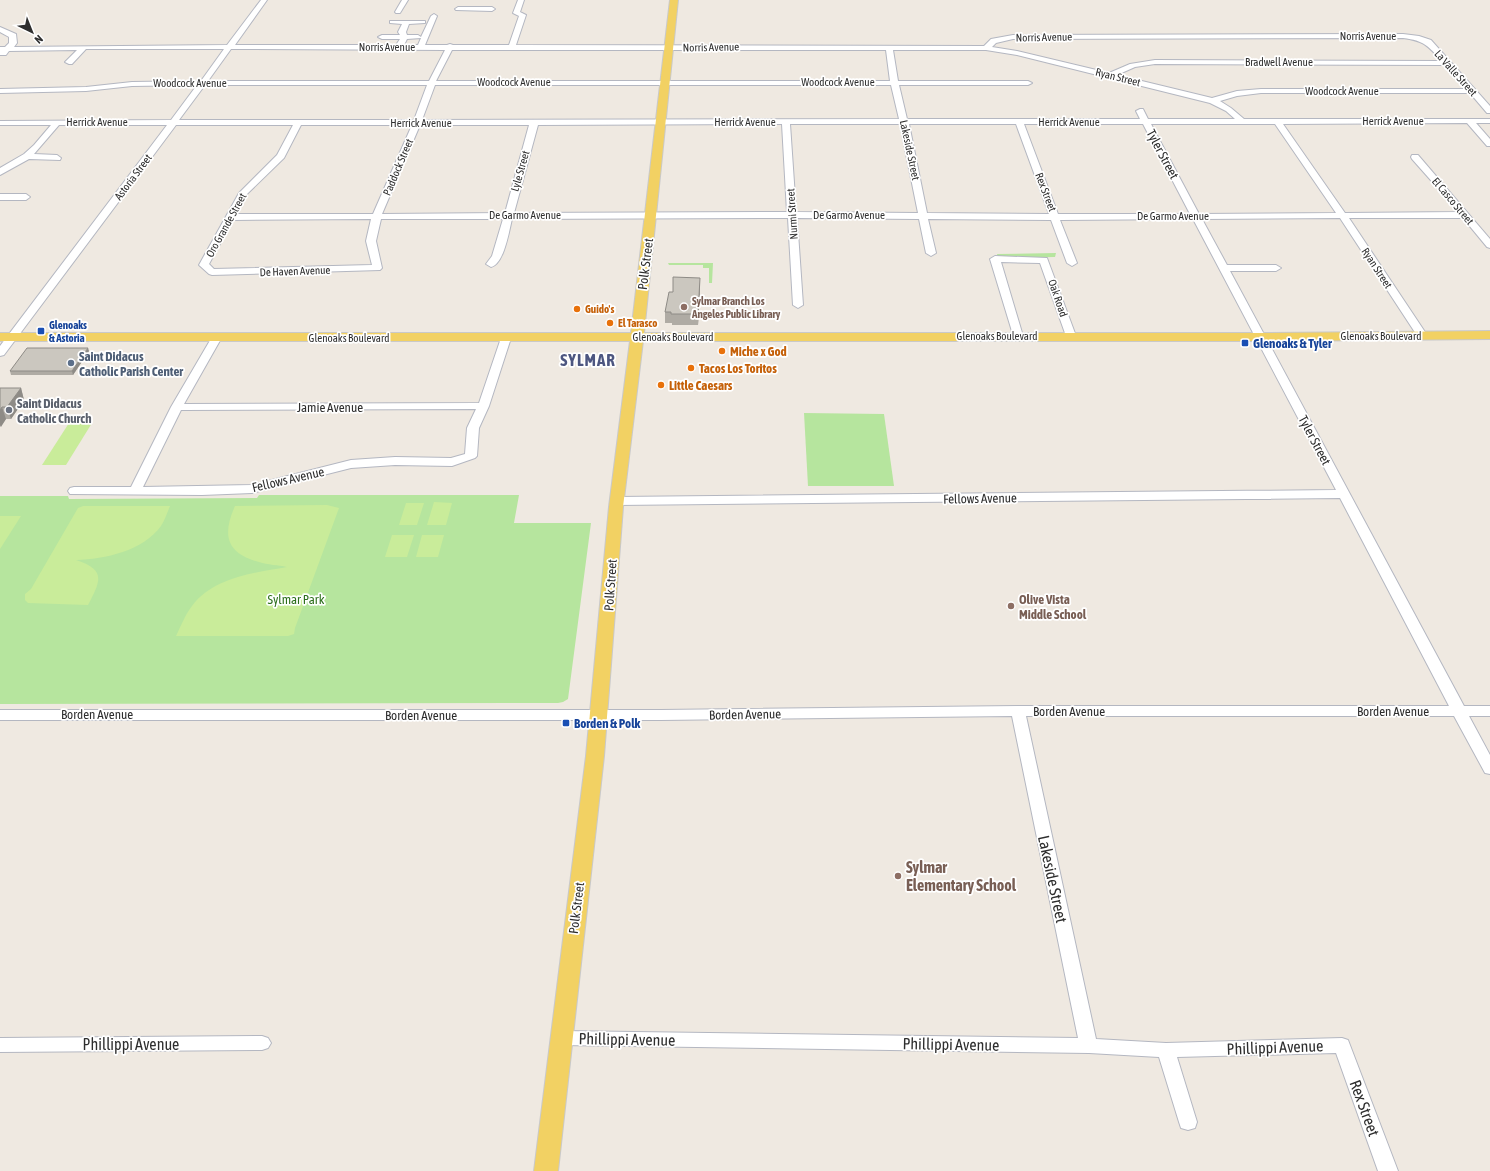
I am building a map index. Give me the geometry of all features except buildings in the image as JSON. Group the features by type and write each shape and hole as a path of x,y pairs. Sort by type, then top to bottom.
{"main road":[{"name":"Polk Street","path":"546,1171 560,1038 599,715 617,501 651,216 664,82 674,0"},
{"name":"Glenoaks Boulevard","path":"6,337 1260,337 1490,335"}],"street":[{"name":"Astoria Street","path":"0,353 6,337 174,122 264,0"},
{"path":"398,12 405,0"},
{"path":"476,9 479,0"},
{"path":"512,47 523,15 516,13 521,0"},
{"path":"458,9 492,9"},
{"path":"421,46 434,16"},
{"path":"392,22 423,22"},
{"path":"405,37 402,32 407,22"},
{"path":"0,28 13,36 13,43 4,49 0,56"},
{"name":"Norris Avenue","path":"4,49 84,47 399,46 986,48 994,41 1013,37 1403,36 1419,38"},
{"path":"382,37 418,37"},
{"path":"399,46 405,37"},
{"name":"La Valle Street","path":"1419,38 1428,42 1448,62 1490,111"},
{"name":"Paddock Street","path":"377,268 371,241 377,215 417,123 432,82 450,46"},
{"path":"69,62 84,47"},
{"name":"Lakeside Street","path":"889,47 894,82 904,122 931,253"},
{"name":"Ryan Street","path":"986,48 1017,53 1112,75 1213,101 1226,106 1235,113 1242,122"},
{"name":"Bradwell Avenue","path":"1112,75 1123,68 1134,64 1155,62 1448,62"},
{"name":"Woodcock Avenue","path":"0,91 86,89 132,84 202,83 1028,83"},
{"name":"Woodcock Avenue","path":"1213,101 1225,95 1241,92 1261,91 1472,91"},
{"name":"Tyler Street","path":"1140,111 1490,769"},
{"name":"Herrick Avenue","path":"0,122 1490,122"},
{"name":"Oro Grande Street","path":"212,272 204,265 243,192 281,156 300,122"},
{"name":"Nurmi Street","path":"786,122 798,305"},
{"name":"Rex Street","path":"1019,122 1072,262"},
{"name":"Ryan Street","path":"1278,122 1343,216 1422,336"},
{"path":"1469,122 1490,144"},
{"path":"0,172 27,156 58,123"},
{"name":"Lyle Street","path":"491,264 497,257 507,216 534,123"},
{"path":"27,156 57,158"},
{"name":"El Casco Street","path":"1415,157 1486,237 1490,245"},
{"path":"0,197 26,197"},
{"name":"De Garmo Avenue","path":"231,217 377,215 792,215 1055,217 1466,215"},
{"name":"Oak Road","path":"1018,336 995,259 1044,260 1071,336"},
{"name":"De Haven Avenue","path":"212,272 377,268"},
{"path":"1224,268 1276,268"},
{"path":"135,491 176,408 217,338"},
{"path":"483,406 506,338"},
{"name":"Fellows Avenue","path":"74,491 252,489 351,464 395,461 452,462 471,456 473,428 483,406"},
{"name":"Jamie Avenue","path":"176,408 483,406"},
{"name":"Fellows Avenue","path":"617,501 1344,494"},
{"name":"Lakeside Street","path":"1018,711 1089,1046"},
{"name":"Borden Avenue","path":"0,714 599,715 1018,711 1490,711"},
{"name":"Phillippi Avenue","path":"560,1038 1089,1046 1166,1050 1342,1045"},
{"name":"Phillippi Avenue","path":"0,1045 262,1043"},
{"name":"Rex Street","path":"1342,1045 1388,1171"},
{"path":"1166,1050 1188,1122"}],"green space":[{"path":"1056,253 1055,257 998,258 997,254"},
{"path":"668,263 713,263 712,283 709,283 709,268 703,268 703,265 669,265"},
{"path":"804,413 884,414 894,486 808,486"},
{"path":"69,423 92,423 66,465 42,465"},
{"name":"Sylmar Park","path":"259,495 519,495 514,523 591,523 568,699 558,703 0,704 0,496 68,496 69,499 257,498"},
{"path":"434,502 452,503 446,525 427,525"},
{"path":"406,503 424,503 417,525 399,525"},
{"path":"327,505 339,508 294,634 288,636 176,636 192,606 201,596 211,589 223,582 248,574 287,567 262,563 240,554 233,548 228,534 231,516 235,506"},
{"path":"83,506 170,506 161,526 144,542 123,552 99,558 76,560 92,568 98,577 96,589 88,605 28,603 25,600 25,594 31,589 78,508"},
{"path":"0,516 21,516 0,549"},
{"path":"392,535 414,535 407,557 385,557"},
{"path":"422,535 444,535 438,557 416,557"}],"place":[{"name":"Sylmar Branch Los Angeles Public Library","path":"684,307"},
{"name":"Guido's","path":"577,309"},
{"name":"El Tarasco","path":"610,323"},
{"name":"Glenoaks & Astoria","path":"41,331"},
{"name":"Glenoaks & Tyler","path":"1245,343"},
{"name":"Miche x God","path":"722,351"},
{"name":"Saint Didacus Catholic Parish Center","path":"71,363"},
{"name":"Tacos Los Toritos","path":"691,368"},
{"name":"Little Caesars","path":"661,385"},
{"name":"Saint Didacus Catholic Church","path":"9,410"},
{"name":"Olive Vista Middle School","path":"1011,606"},
{"name":"Borden & Polk","path":"566,723"},
{"name":"Sylmar Elementary School","path":"898,876"}],"district":[{"name":"SYLMAR","path":"588,360"}]}
